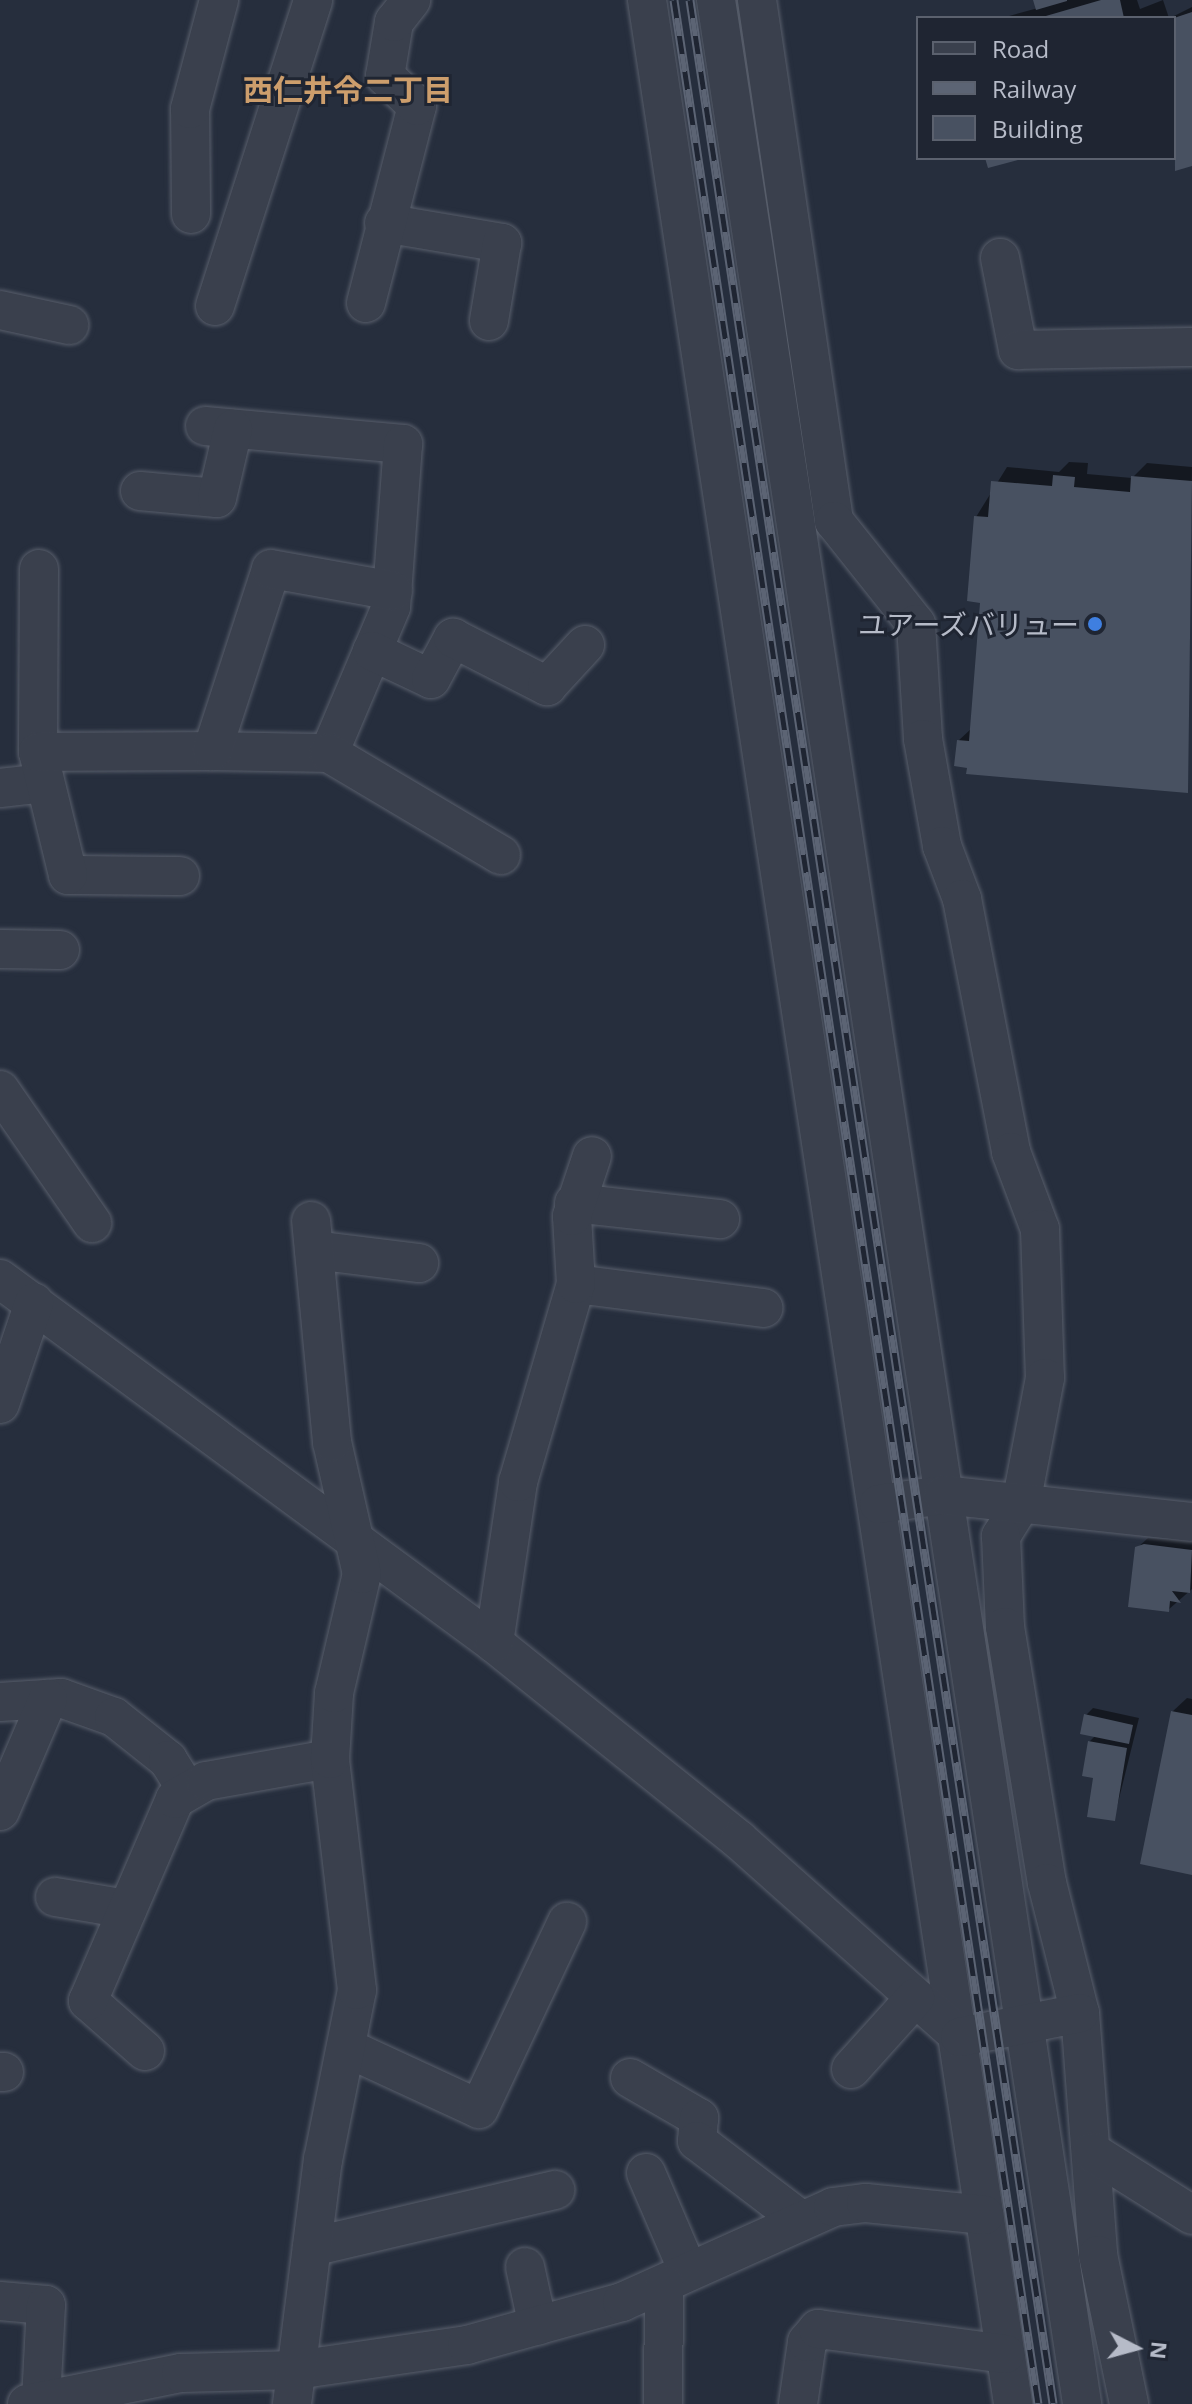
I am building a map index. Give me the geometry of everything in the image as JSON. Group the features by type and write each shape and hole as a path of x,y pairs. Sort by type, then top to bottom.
{"street":[{"path":"191,214 190,109 219,0"},
{"path":"215,306 313,0"},
{"path":"366,303 384,223 417,106 385,76 394,22 411,0"},
{"path":"647,0 879,1504 1013,2404"},
{"path":"716,0 1082,2404"},
{"path":"757,0 834,521 916,624 923,739 942,846 962,899 1011,1152 1040,1229 1045,1378 1021,1504 1001,1536 1005,1627 1047,1883 1080,2013 1098,2255 1129,2404"},
{"path":"384,223 502,243 489,321"},
{"path":"1000,258 1018,350 1192,347"},
{"path":"0,310 69,325"},
{"path":"140,491 217,498 219,428 403,444 393,591 372,651 329,753"},
{"path":"39,569 41,768 68,875 180,876"},
{"path":"212,751 271,569 393,591"},
{"path":"372,651 431,679 453,638 547,686 585,645"},
{"path":"0,788 41,768 212,751 329,753 501,855"},
{"path":"0,949 60,950"},
{"path":"0,1090 92,1223"},
{"path":"494,1643 518,1482 576,1284 574,1203 592,1156"},
{"path":"574,1203 720,1219"},
{"path":"294,2387 312,2247 357,1990 330,1759 334,1693 362,1574 332,1442 313,1235 419,1263"},
{"path":"0,1279 354,1535 494,1643 739,1840 960,2037"},
{"path":"576,1284 763,1308"},
{"path":"0,1404 34,1303"},
{"path":"879,1504 943,1495 1192,1522"},
{"path":"0,1702 48,1699 125,1725 168,1760 186,1789"},
{"path":"0,1811 48,1699"},
{"path":"145,2051 88,2001 175,1799 186,1789 330,1759"},
{"path":"55,1897 127,1909"},
{"path":"347,2048 479,2109 567,1922"},
{"path":"851,2069 915,1998"},
{"path":"960,2037 1080,2013"},
{"path":"630,2078 699,2118 697,2141 798,2218"},
{"path":"1092,2152 1192,2215"},
{"path":"646,2173 676,2277 663,2404"},
{"path":"312,2247 555,2190"},
{"path":"0,2301 46,2305 34,2402 181,2373 294,2387 538,2326 676,2277 798,2218 866,2203 984,2215"},
{"path":"525,2267 538,2326"},
{"path":"798,2404 807,2342 818,2329 1005,2354"}],"building":[{"path":"1033,0 1067,0 1067,1 1036,10"},
{"path":"1101,0 1120,0 1124,16 1046,16"},
{"path":"1192,12 1192,166 1175,171 1176,160 1176,17"},
{"path":"986,160 1018,160 988,168"},
{"path":"1053,475 1075,477 1074,487 1130,492 1131,476 1192,481 1188,793 966,774 967,768 954,766 957,740 969,741 980,603 967,601 974,516 988,517 991,481 1052,486"},
{"path":"1144,1544 1192,1550 1190,1593 1172,1591 1181,1603 1170,1601 1169,1612 1128,1607 1135,1547"},
{"path":"1171,1711 1192,1715 1192,1875 1140,1864"},
{"path":"1084,1714 1133,1725 1129,1744 1080,1734"},
{"path":"1088,1741 1127,1748 1115,1821 1087,1817 1093,1778 1082,1776"}],"railway":[{"path":"674,0 1038,2404"},
{"path":"690,0 1053,2404"}],"place":[{"name":"ユアーズバリュー","path":"1095,624"}],"district":[{"name":"西仁井令二丁目","path":"348,90"}]}
